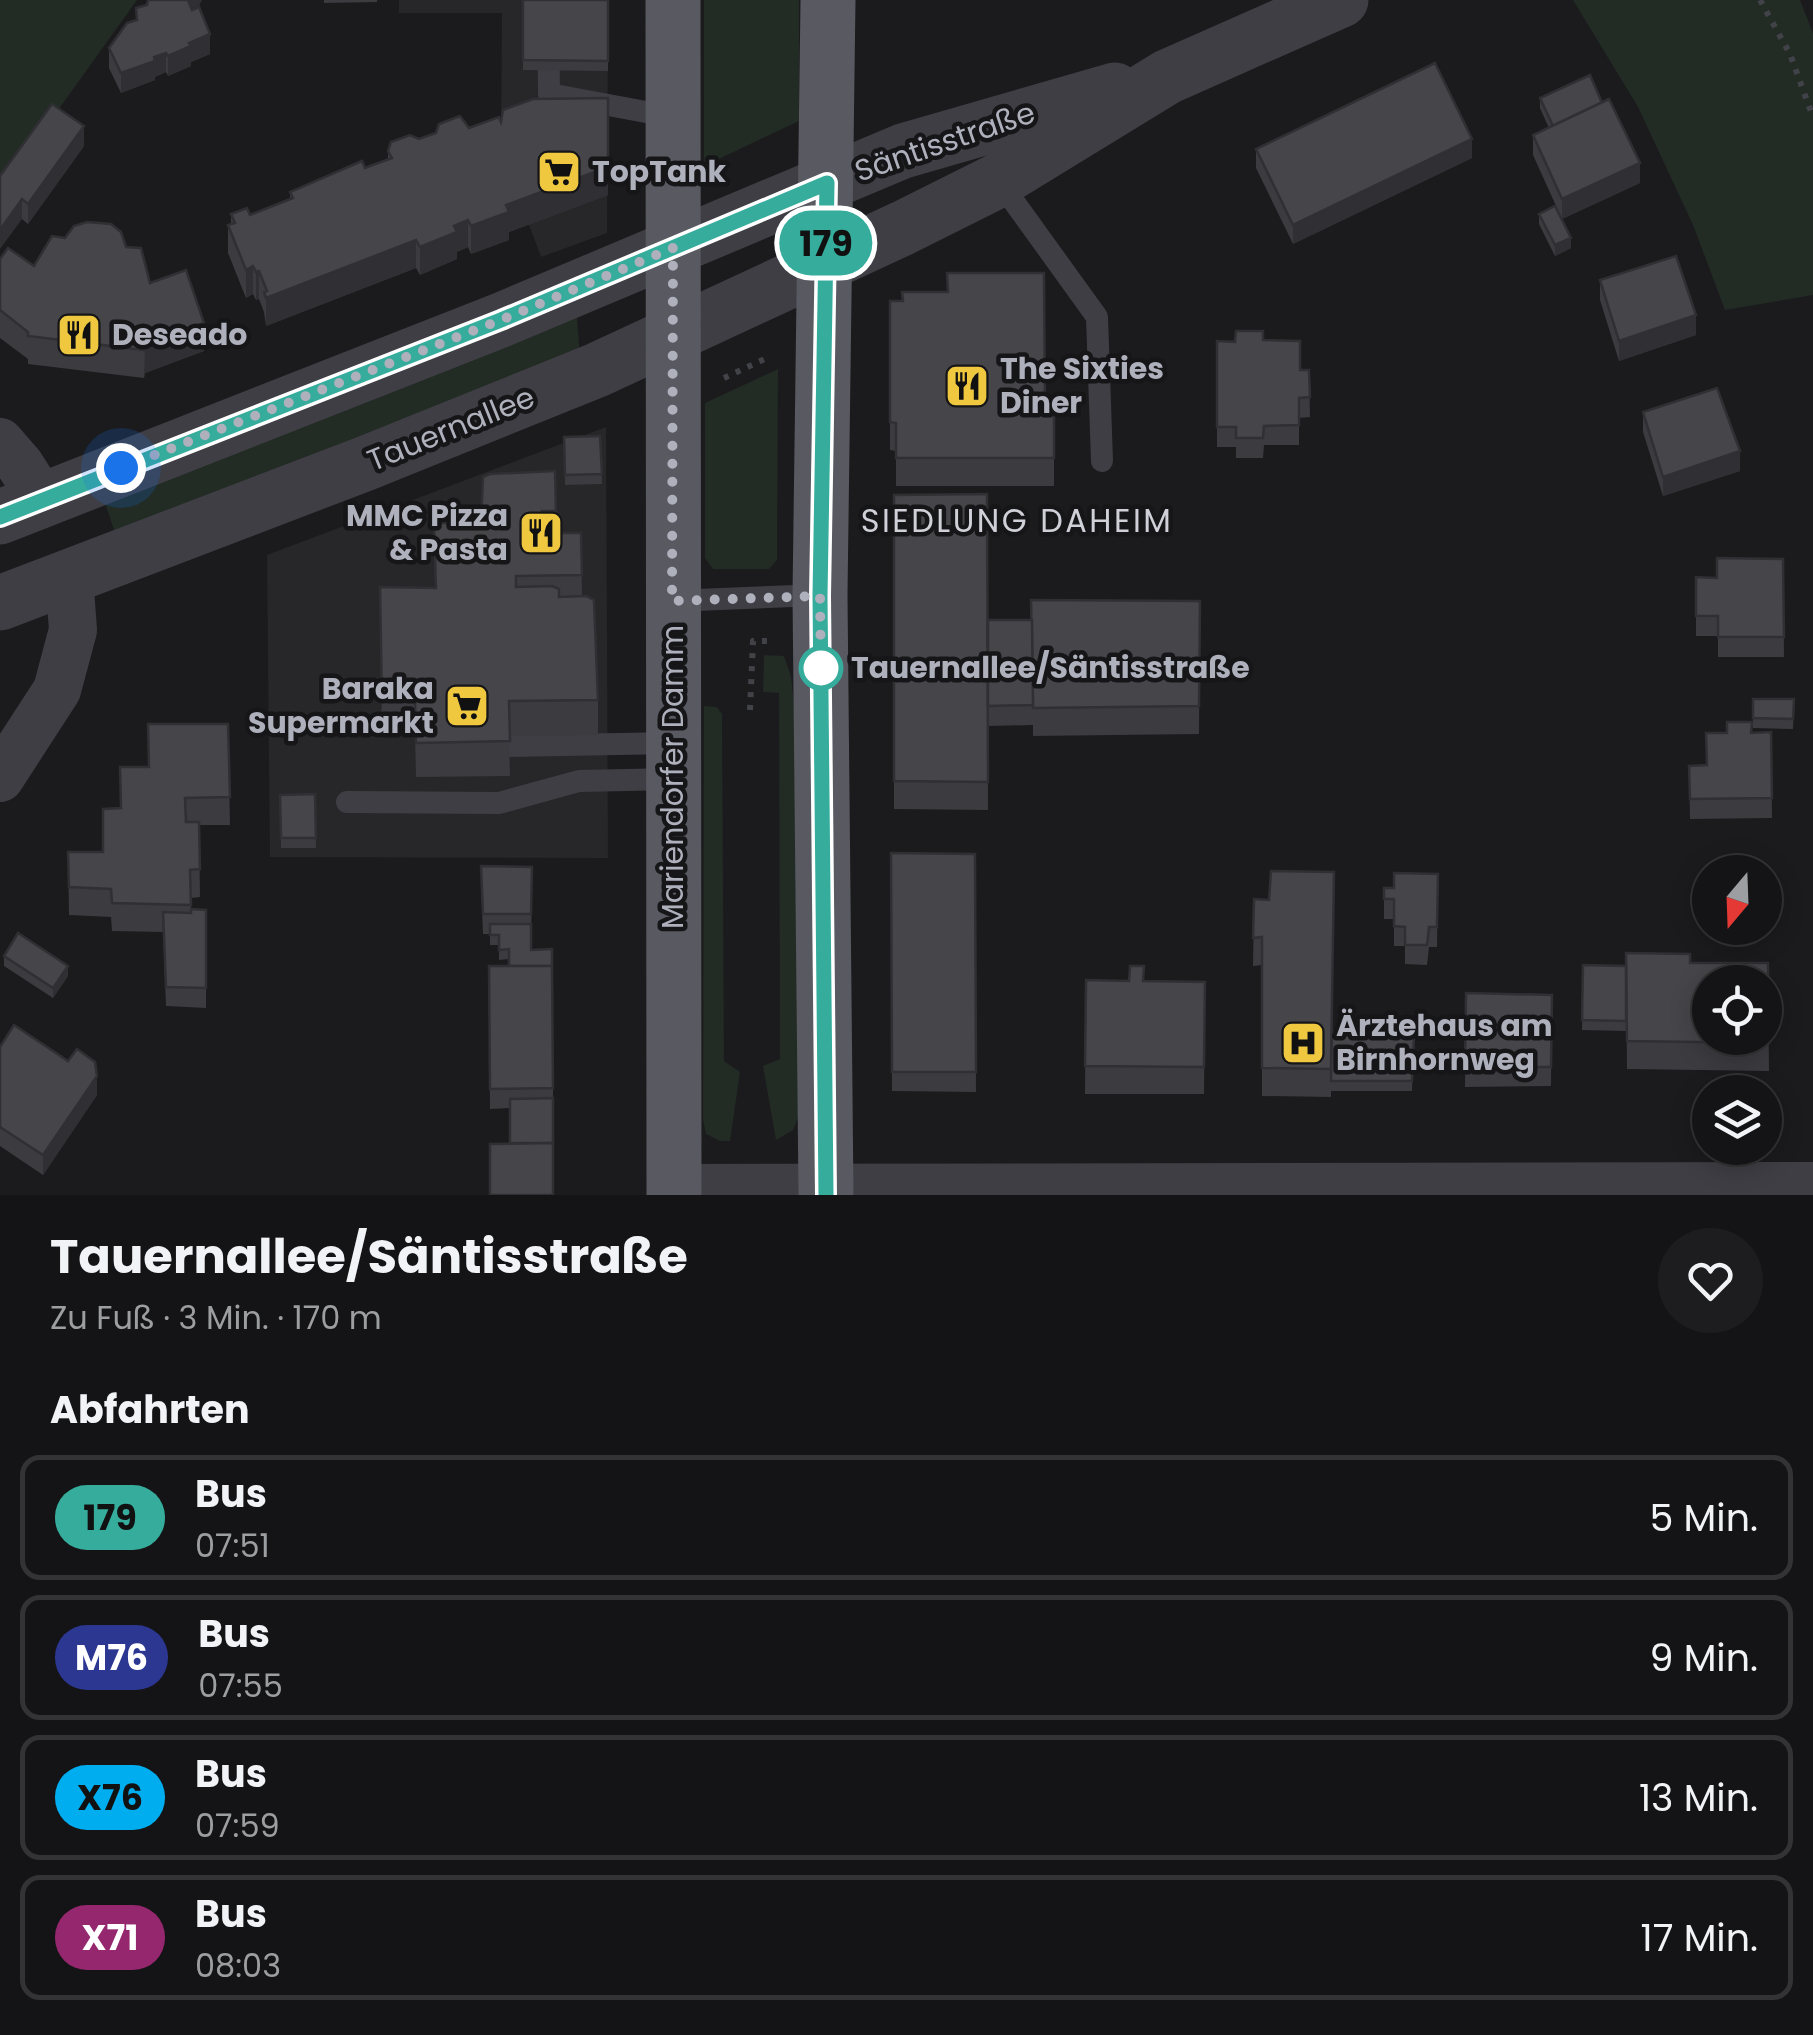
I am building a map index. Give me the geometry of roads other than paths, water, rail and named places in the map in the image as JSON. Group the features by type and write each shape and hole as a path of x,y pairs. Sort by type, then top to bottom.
{"main road":[{"name":"Mariendorfer Damm","path":"673,0 674,1192"},
{"path":"826,1191 820,596 828,0"}],"street":[{"name":"Säntisstraße","path":"826,264 999,180 1167,77 1340,0"},
{"name":"Säntisstraße","path":"673,248 922,144 1064,102 1167,77"},
{"path":"22,509 673,248"},
{"name":"Tauernallee","path":"0,603 597,370 826,264"},
{"path":"0,442 20,465 22,509 69,576 73,630 57,690 0,778"},
{"path":"674,1192 1813,1186"}],"lane":[{"path":"548,0 548,94 673,117"},
{"path":"999,180 1097,317 1102,461"},
{"path":"672,601 820,596"},
{"path":"509,746 674,762"},
{"path":"347,802 499,802 674,762"}],"place":[{"name":"TopTank","path":"559,172"},
{"name":"Deseado","path":"79,335"},
{"name":"The Sixties Diner","path":"967,386"},
{"name":"MMC Pizza & Pasta","path":"541,533"},
{"name":"Tauernallee/Säntisstraße","path":"821,668"},
{"name":"Baraka Supermarkt","path":"467,706"},
{"name":"Ärztehaus am Birnhornweg","path":"1303,1043"}],"district":[{"name":"SIEDLUNG DAHEIM","path":"1017,521"}]}
